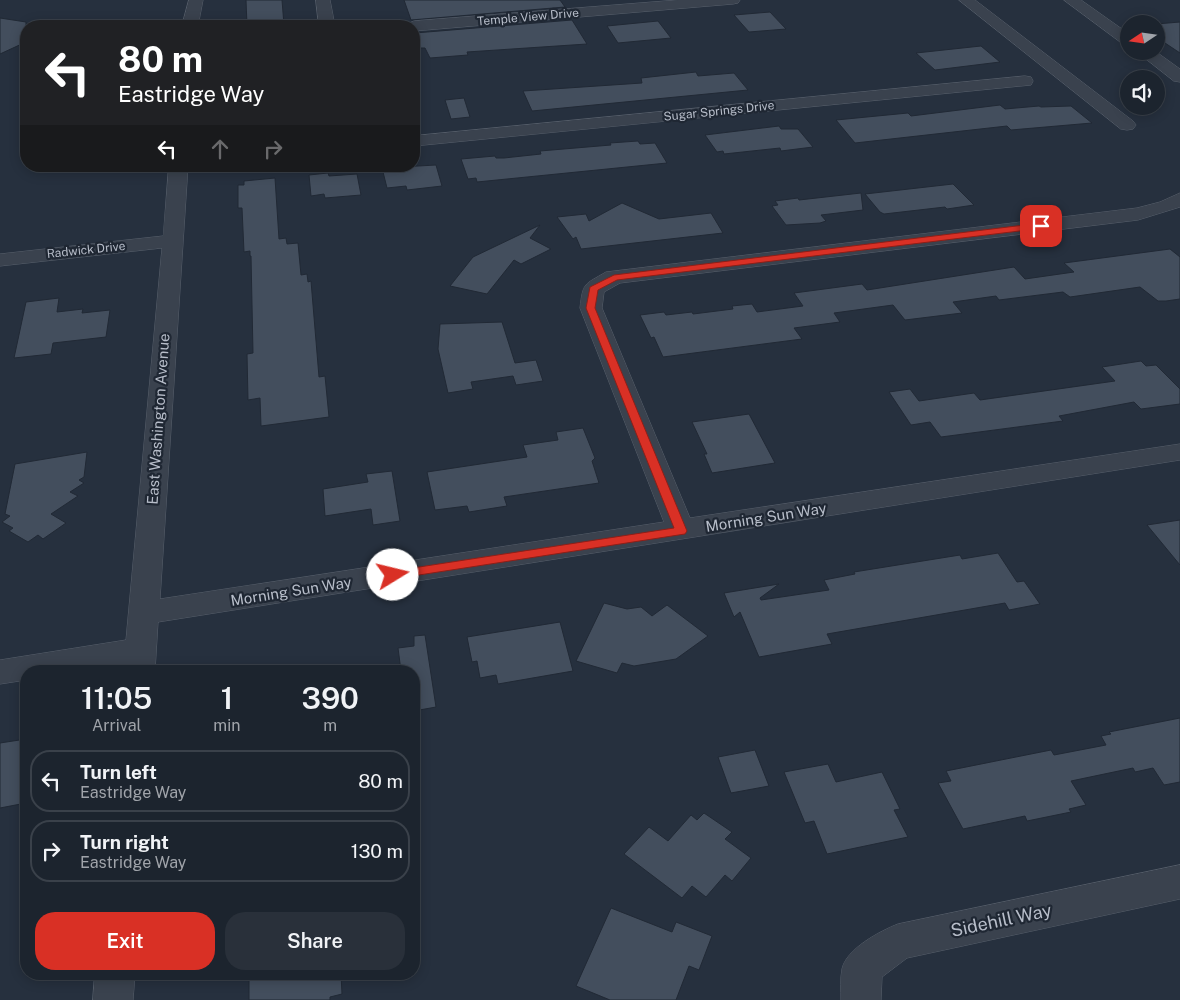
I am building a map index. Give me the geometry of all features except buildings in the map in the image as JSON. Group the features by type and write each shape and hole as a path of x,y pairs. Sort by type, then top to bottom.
{"street":[{"path":"191,20 196,0"},
{"path":"322,0 326,20"},
{"name":"Temple View Drive","path":"420,26 733,0"},
{"path":"966,0 1127,125"},
{"path":"1071,0 1120,35"},
{"path":"1156,60 1180,77"},
{"name":"Sugar Springs Drive","path":"420,140 1025,81"},
{"name":"East Washington Avenue","path":"140,660 178,172"},
{"path":"681,531 591,308 593,289 614,277 1138,214 1167,206 1180,200"},
{"name":"Radwick Drive","path":"0,260 172,241"},
{"name":"Morning Sun Way","path":"144,613 1180,452"},
{"path":"82,665 140,660"},
{"path":"0,672 20,670"},
{"name":"Sidehill Way","path":"861,1000 862,968 898,942 1180,882"},
{"path":"113,1000 115,980"}],"route":[{"path":"393,575 681,531 591,308 593,289 614,277 1041,226"}]}
